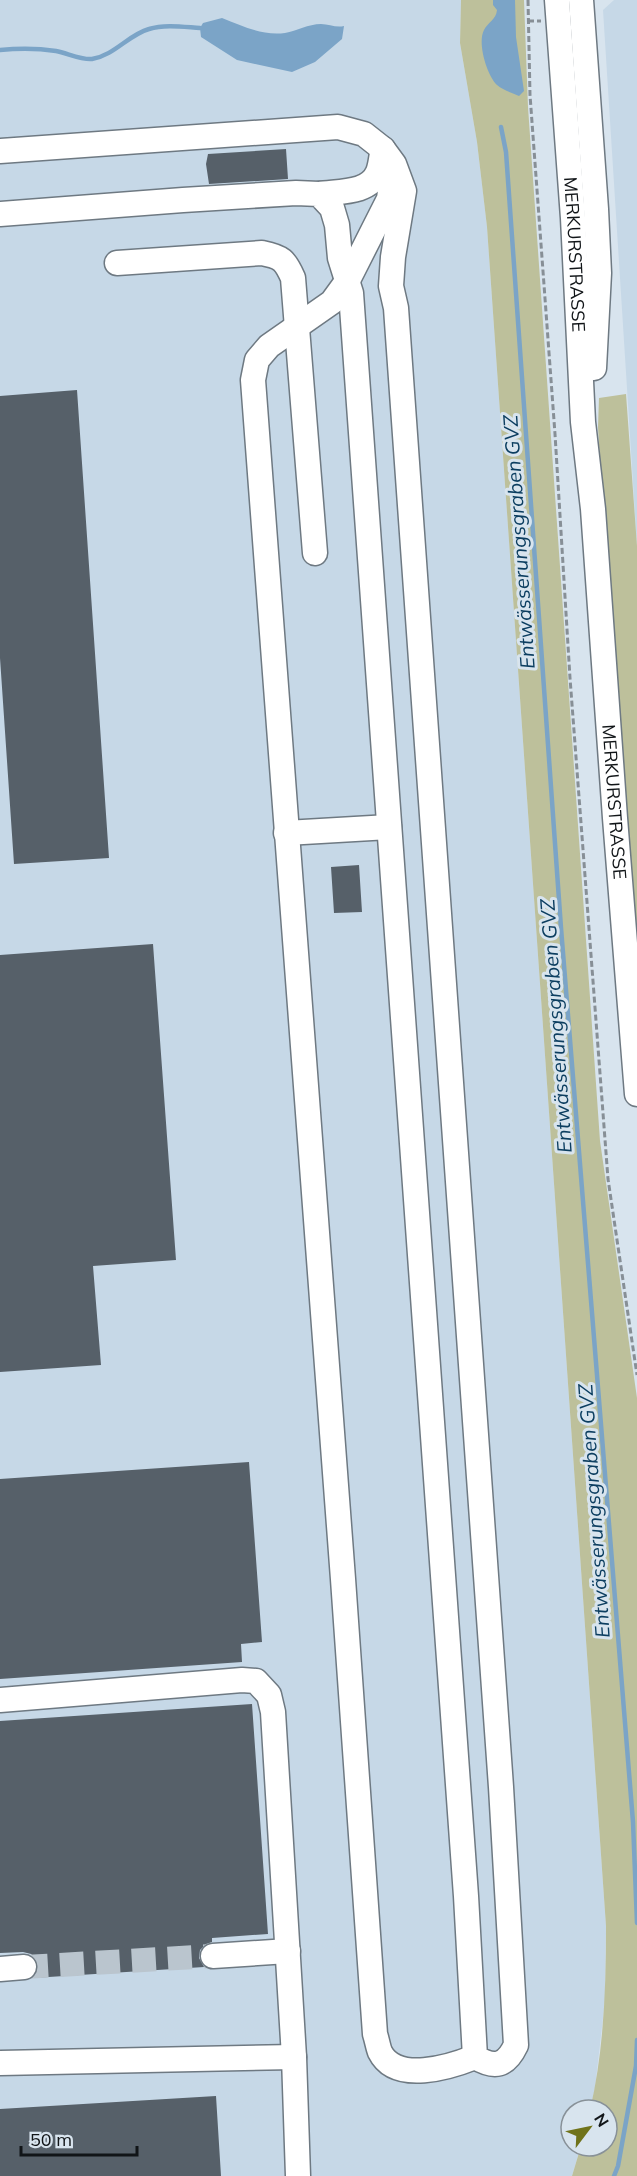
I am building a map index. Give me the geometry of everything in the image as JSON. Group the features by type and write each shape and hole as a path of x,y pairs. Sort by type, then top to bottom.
{"street":[{"name":"MERKURSTRASSE","path":"557,0 573,218 583,422 593,509 637,1094"},
{"name":"MERKURSTRASSE","path":"581,0 599,273 592,425 593,509"},
{"path":"0,151 338,127 364,134 388,157 404,190 393,257 391,286 396,308 501,1787 516,2045 510,2058 500,2064 485,2063 475,2057"},
{"path":"0,214 194,199 296,193 319,194 357,189 370,184 388,157"},
{"path":"388,157 389,199 348,280 332,302 269,346 257,360 253,380 375,2034 381,2054 394,2067 410,2071 437,2068 475,2057"},
{"path":"319,194 332,208 337,225 340,258 351,293 465,1884 475,2057"},
{"path":"117,263 262,253 276,256 286,262 293,278 315,552"},
{"path":"348,280 364,275 382,276 391,286"},
{"path":"286,833 389,827"},
{"path":"0,1700 242,1680 256,1681 269,1695 273,1712 288,1952 298,2176"},
{"path":"213,1956 288,1952"},
{"path":"0,1969 24,1967"},
{"path":"0,2063 294,2058"}],"path":[{"path":"528,0 530,95 570,678 608,1179 637,1375"}],"shaded area":[{"path":"0,0 461,0 460,43 477,142 487,227 606,1926 605,2001 595,2088 593,2098 559,2098 559,2158 577,2158 572,2176 0,2176"},
{"path":"614,0 637,0 637,546 603,10"}],"green space":[{"path":"461,0 524,0 528,107 600,1141 637,1398 637,2176 572,2176 577,2158 619,2158 619,2098 593,2098 603,2019 606,1926 487,227 477,142 460,43"},
{"path":"626,394 637,546 637,980 606,569 598,427 599,398"}],"water":[{"path":"493,0 515,0 516,37 524,91 519,96 497,85 484,59 482,36 497,10 493,5"},
{"path":"222,18 253,30 277,34 316,24 344,26 342,39 315,62 292,72 237,60 201,37 200,28 203,23"}],"building":[{"path":"286,149 288,179 209,184 206,164 208,154"},
{"path":"77,390 109,858 14,864 0,658 0,396"},
{"path":"359,865 362,912 334,913 331,867"},
{"path":"153,944 176,1260 93,1266 101,1365 0,1372 0,955"},
{"path":"249,1462 262,1642 241,1644 242,1662 0,1679 0,1479"},
{"path":"252,1704 268,1934 212,1938 212,1942 200,1950 199,1958 204,1967 33,1978 37,1973 38,1965 31,1954 0,1953 0,1721"},
{"path":"216,2096 221,2176 0,2176 0,2109"}],"waterway":[{"path":"0,50 42,49 92,59 108,53 141,32 155,27 200,28"},
{"name":"Entwässerungsgraben GVZ","path":"501,127 506,152 561,928 633,1822 637,1923"},
{"name":"Entwässerungsgraben GVZ","path":"614,2176 618,2166 636,2066 637,2040"}],"tunnel":[{"path":"24,1967 213,1956"}]}
